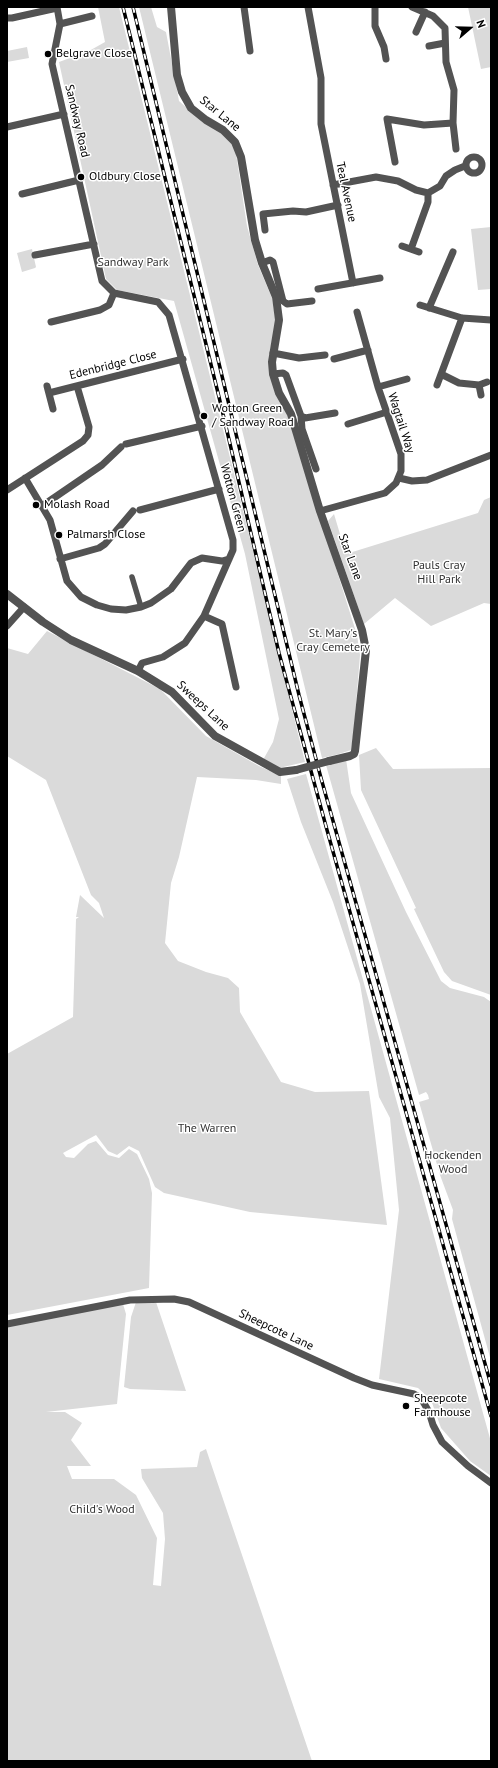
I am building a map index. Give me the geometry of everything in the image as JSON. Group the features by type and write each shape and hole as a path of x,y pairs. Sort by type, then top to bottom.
{"street":[{"path":"7,18 57,7"},
{"name":"Sandway Road","path":"57,7 60,24 52,64 102,281 114,293"},
{"name":"Star Lane","path":"170,7 177,75 182,92 191,108 206,120 223,130 235,142 241,157 254,234 262,263 276,297 279,320 273,353 273,374 279,393 291,414 320,511 360,622 366,650 354,754"},
{"path":"244,7 251,53"},
{"name":"Teal Avenue","path":"308,7 321,78 321,124 353,283"},
{"path":"375,7 375,26 384,47 386,59"},
{"path":"412,7 433,16 445,28 446,62 454,90 453,123 456,150"},
{"path":"416,32 425,12"},
{"path":"60,24 92,16"},
{"path":"429,46 445,43"},
{"path":"7,128 64,114"},
{"path":"394,162 387,119 424,126 453,123"},
{"path":"333,185 376,177 398,180 416,190 428,193 440,186 446,176 454,170 465,166"},
{"path":"22,194 79,180"},
{"path":"402,246 415,250 428,202 428,193"},
{"path":"265,230 263,214 293,210 306,212 338,205"},
{"path":"35,255 94,244"},
{"path":"429,308 453,252"},
{"path":"262,263 270,260 273,262 283,301 287,304 312,301"},
{"path":"318,290 380,278"},
{"path":"51,322 100,310 109,305 114,293 158,302 169,315 183,359"},
{"path":"420,305 462,318 491,320"},
{"name":"Wagtail Way","path":"357,312 378,387 401,454 401,471 399,478"},
{"path":"437,385 462,318"},
{"path":"334,359 368,350"},
{"path":"273,353 298,358 325,355"},
{"name":"Edenbridge Close","path":"53,409 48,390 77,386 183,359"},
{"name":"Wotton Green","path":"138,671 142,663 163,657 185,643 204,616 233,550 233,540 220,489 183,359"},
{"path":"273,374 282,373 286,375 301,416 302,429 316,469"},
{"path":"441,374 459,383 479,384 487,382"},
{"path":"378,387 407,378"},
{"path":"479,384 481,395"},
{"path":"7,490 83,441 88,435 89,427 77,386"},
{"path":"348,424 386,412"},
{"path":"301,416 305,418 335,413"},
{"path":"42,506 102,465 123,445 202,426"},
{"path":"320,511 381,495 391,489 399,478 412,481 427,480 491,455"},
{"path":"25,478 50,520 67,581 81,596 97,605 110,609 126,610 141,607 151,603 171,589 191,563 202,558 222,561 229,559"},
{"path":"60,559 99,548 105,544 137,510 220,489"},
{"path":"132,577 141,607"},
{"name":"Sweeps Lane","path":"7,594 43,622 70,640 138,671 172,692 215,736 280,772 296,770 354,754"},
{"path":"7,626 24,607"},
{"path":"204,616 222,624 236,687"},
{"name":"Sheepcote Lane","path":"7,1324 130,1300 174,1299 189,1302 354,1378 372,1385 414,1394 421,1398 426,1405 433,1425 442,1442 468,1466 491,1483"}],"green space":[{"name":"Sandway Park","path":"98,7 119,7 305,762 279,768 263,760 273,742 279,719 245,554 174,301 117,290 106,279 59,62 89,51 105,42"},
{"name":"St. Mary's Cray Cemetery","path":"139,7 151,7 157,27 166,32 179,101 198,118 222,132 235,147 247,226 258,265 272,298 276,323 269,355 357,635 360,655 351,750 339,754 322,758"},
{"path":"468,7 491,7 491,67 481,69"},
{"path":"27,47 29,58 7,62 7,51"},
{"path":"491,227 491,289 478,290 471,229"},
{"path":"32,249 36,267 22,272 17,253"},
{"name":"Pauls Cray Hill Park","path":"491,497 491,604 484,603 431,626 395,598 364,624 328,521 334,514 346,554 478,513 484,500"},
{"name":"The Warren","path":"47,631 160,689 206,736 259,766 281,776 281,784 256,780 197,777 179,857 171,883 165,943 178,961 206,972 228,978 239,988 240,1012 281,1082 315,1092 369,1091 387,1225 250,1212 164,1193 155,1187 139,1151 129,1146 117,1155 108,1151 96,1135 63,1153 66,1157 74,1158 88,1144 96,1141 108,1155 119,1158 129,1149 137,1154 149,1179 152,1193 149,1288 7,1315 7,1054 73,1017 76,919 79,917 76,917 80,895 104,918 99,903 91,895 46,780 7,756 7,648 28,654"},
{"path":"376,748 393,769 491,768 491,995 452,981 444,972 414,909 416,908 361,790 359,755"},
{"name":"Hockenden Wood","path":"346,759 351,793 406,912 441,981 450,988 484,997 491,1002 491,1361 452,1219 453,1210 440,1175 419,1102 429,1099 428,1095 426,1092 419,1095 326,765"},
{"path":"306,774 491,1442 491,1476 470,1461 441,1428 431,1400 418,1388 379,1379 399,1210 390,1118 379,1097 360,984 333,902 301,822 287,779"},
{"path":"136,1302 156,1302 186,1391 130,1389 124,1387 131,1317"},
{"name":"Child's Wood","path":"123,1304 126,1314 117,1404 46,1412 65,1412 82,1423 71,1440 91,1466 67,1466 72,1479 114,1479 136,1495 157,1538 153,1585 161,1586 165,1539 163,1513 142,1478 141,1469 197,1467 200,1452 206,1449 312,1761 7,1761 7,1327"}],"railway":[{"path":"123,7 219,397 279,653 491,1416"},
{"path":"133,7 299,695 491,1385"}],"place":[{"name":"Belgrave Close","path":"48,54"},
{"name":"Oldbury Close","path":"81,177"},
{"name":"Wotton Green / Sandway Road","path":"204,416"},
{"name":"Molash Road","path":"36,505"},
{"name":"Palmarsh Close","path":"59,535"},
{"name":"Sheepcote Farmhouse","path":"406,1406"}]}
